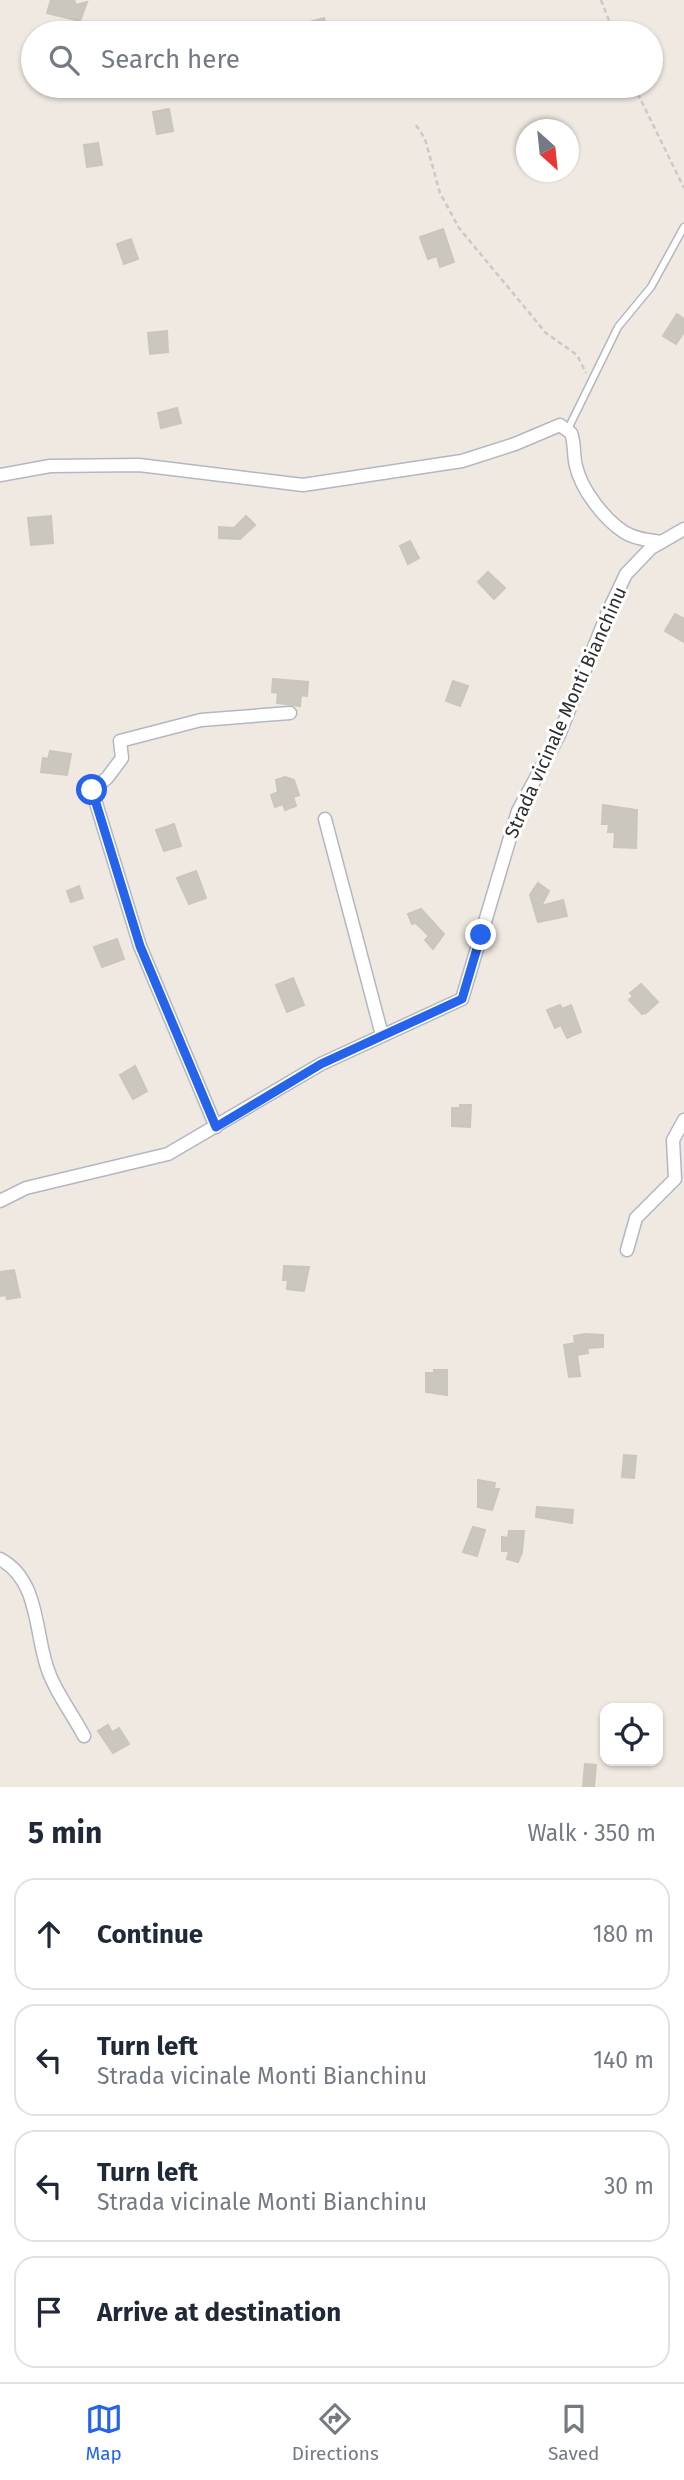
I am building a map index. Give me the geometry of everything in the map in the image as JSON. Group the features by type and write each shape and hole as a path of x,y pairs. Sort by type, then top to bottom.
{"street":[{"path":"0,475 50,466 139,466 303,485 462,461 515,444 555,426 568,429 573,437 576,466 586,490 605,514 624,532 662,542"},
{"name":"Strada vicinale Monti Bianchinu","path":"0,1201 26,1188 168,1154 321,1064 462,999 518,811 559,735 626,574 651,548 684,529"},
{"path":"216,1127 140,946 92,790 107,778 122,758 120,741 201,720 290,713"},
{"path":"325,819 382,1035"},
{"path":"627,1250 636,1218 675,1180 673,1140 684,1120"},
{"path":"0,1559 15,1570 33,1602 46,1666 84,1736"}],"lane":[{"path":"568,429 618,327 651,287 684,227"}],"path":[{"path":"601,0 609,21"},
{"path":"640,98 684,188"},
{"path":"416,125 425,139 440,192 459,228 546,333 577,355 591,382"}],"building":[{"path":"51,0 74,0 76,5 87,2 80,21 47,13"},
{"path":"169,109 173,131 157,134 153,112"},
{"path":"98,143 102,165 87,167 84,145"},
{"path":"443,229 454,262 440,267 437,256 428,259 420,237"},
{"path":"131,239 138,259 124,264 117,244"},
{"path":"677,314 684,319 684,332 676,344 663,336"},
{"path":"167,331 168,352 150,354 148,333"},
{"path":"177,408 181,423 161,428 158,413"},
{"path":"51,516 53,543 31,545 28,518"},
{"path":"246,516 255,525 240,539 219,538 219,527 234,528"},
{"path":"410,541 419,558 408,564 400,546"},
{"path":"488,572 505,588 494,599 478,582"},
{"path":"675,614 684,619 684,642 665,631"},
{"path":"273,679 308,682 307,696 301,695 300,706 277,703 278,693 272,692"},
{"path":"453,681 468,686 460,706 446,701"},
{"path":"50,751 71,754 67,775 41,772 43,758 48,759"},
{"path":"285,777 294,780 299,795 293,797 296,806 285,810 283,804 275,807 271,795 278,792 276,780"},
{"path":"603,805 637,810 636,848 614,847 615,832 608,832 609,824 602,824"},
{"path":"174,824 181,846 164,851 156,830"},
{"path":"196,871 206,898 189,904 177,878"},
{"path":"538,883 549,891 541,906 563,900 567,916 538,922 530,895"},
{"path":"79,886 83,898 71,902 67,891"},
{"path":"421,909 444,934 433,949 425,940 429,936 416,923 412,924 408,914"},
{"path":"117,939 124,959 102,967 94,947"},
{"path":"293,978 304,1005 287,1012 276,985"},
{"path":"641,984 658,1002 642,1014 629,1000 633,996 630,993"},
{"path":"560,1005 562,1009 571,1005 581,1032 567,1038 561,1025 555,1028 547,1010"},
{"path":"135,1066 147,1091 133,1099 120,1075"},
{"path":"460,1105 471,1105 470,1127 452,1126 452,1108 460,1108"},
{"path":"284,1266 309,1267 304,1291 287,1289 288,1280 283,1280"},
{"path":"14,1270 20,1297 7,1299 6,1295 0,1296 0,1272"},
{"path":"603,1335 603,1347 587,1348 588,1353 577,1355 580,1376 569,1377 564,1345 575,1343 574,1336"},
{"path":"434,1370 447,1370 447,1395 426,1392 426,1373 434,1373"},
{"path":"624,1455 636,1456 634,1478 622,1477"},
{"path":"478,1480 495,1483 494,1489 499,1489 492,1510 478,1507"},
{"path":"537,1507 573,1510 572,1523 536,1517"},
{"path":"473,1527 485,1530 477,1556 463,1552"},
{"path":"509,1531 524,1531 518,1562 507,1559 509,1551 502,1551 502,1537 508,1538"},
{"path":"108,1725 112,1732 119,1728 129,1744 113,1753 98,1731"},
{"path":"585,1764 596,1765 594,1787 583,1787"}],"route":[{"path":"92,790 140,946 216,1127 321,1064 462,999 481,935"}]}
